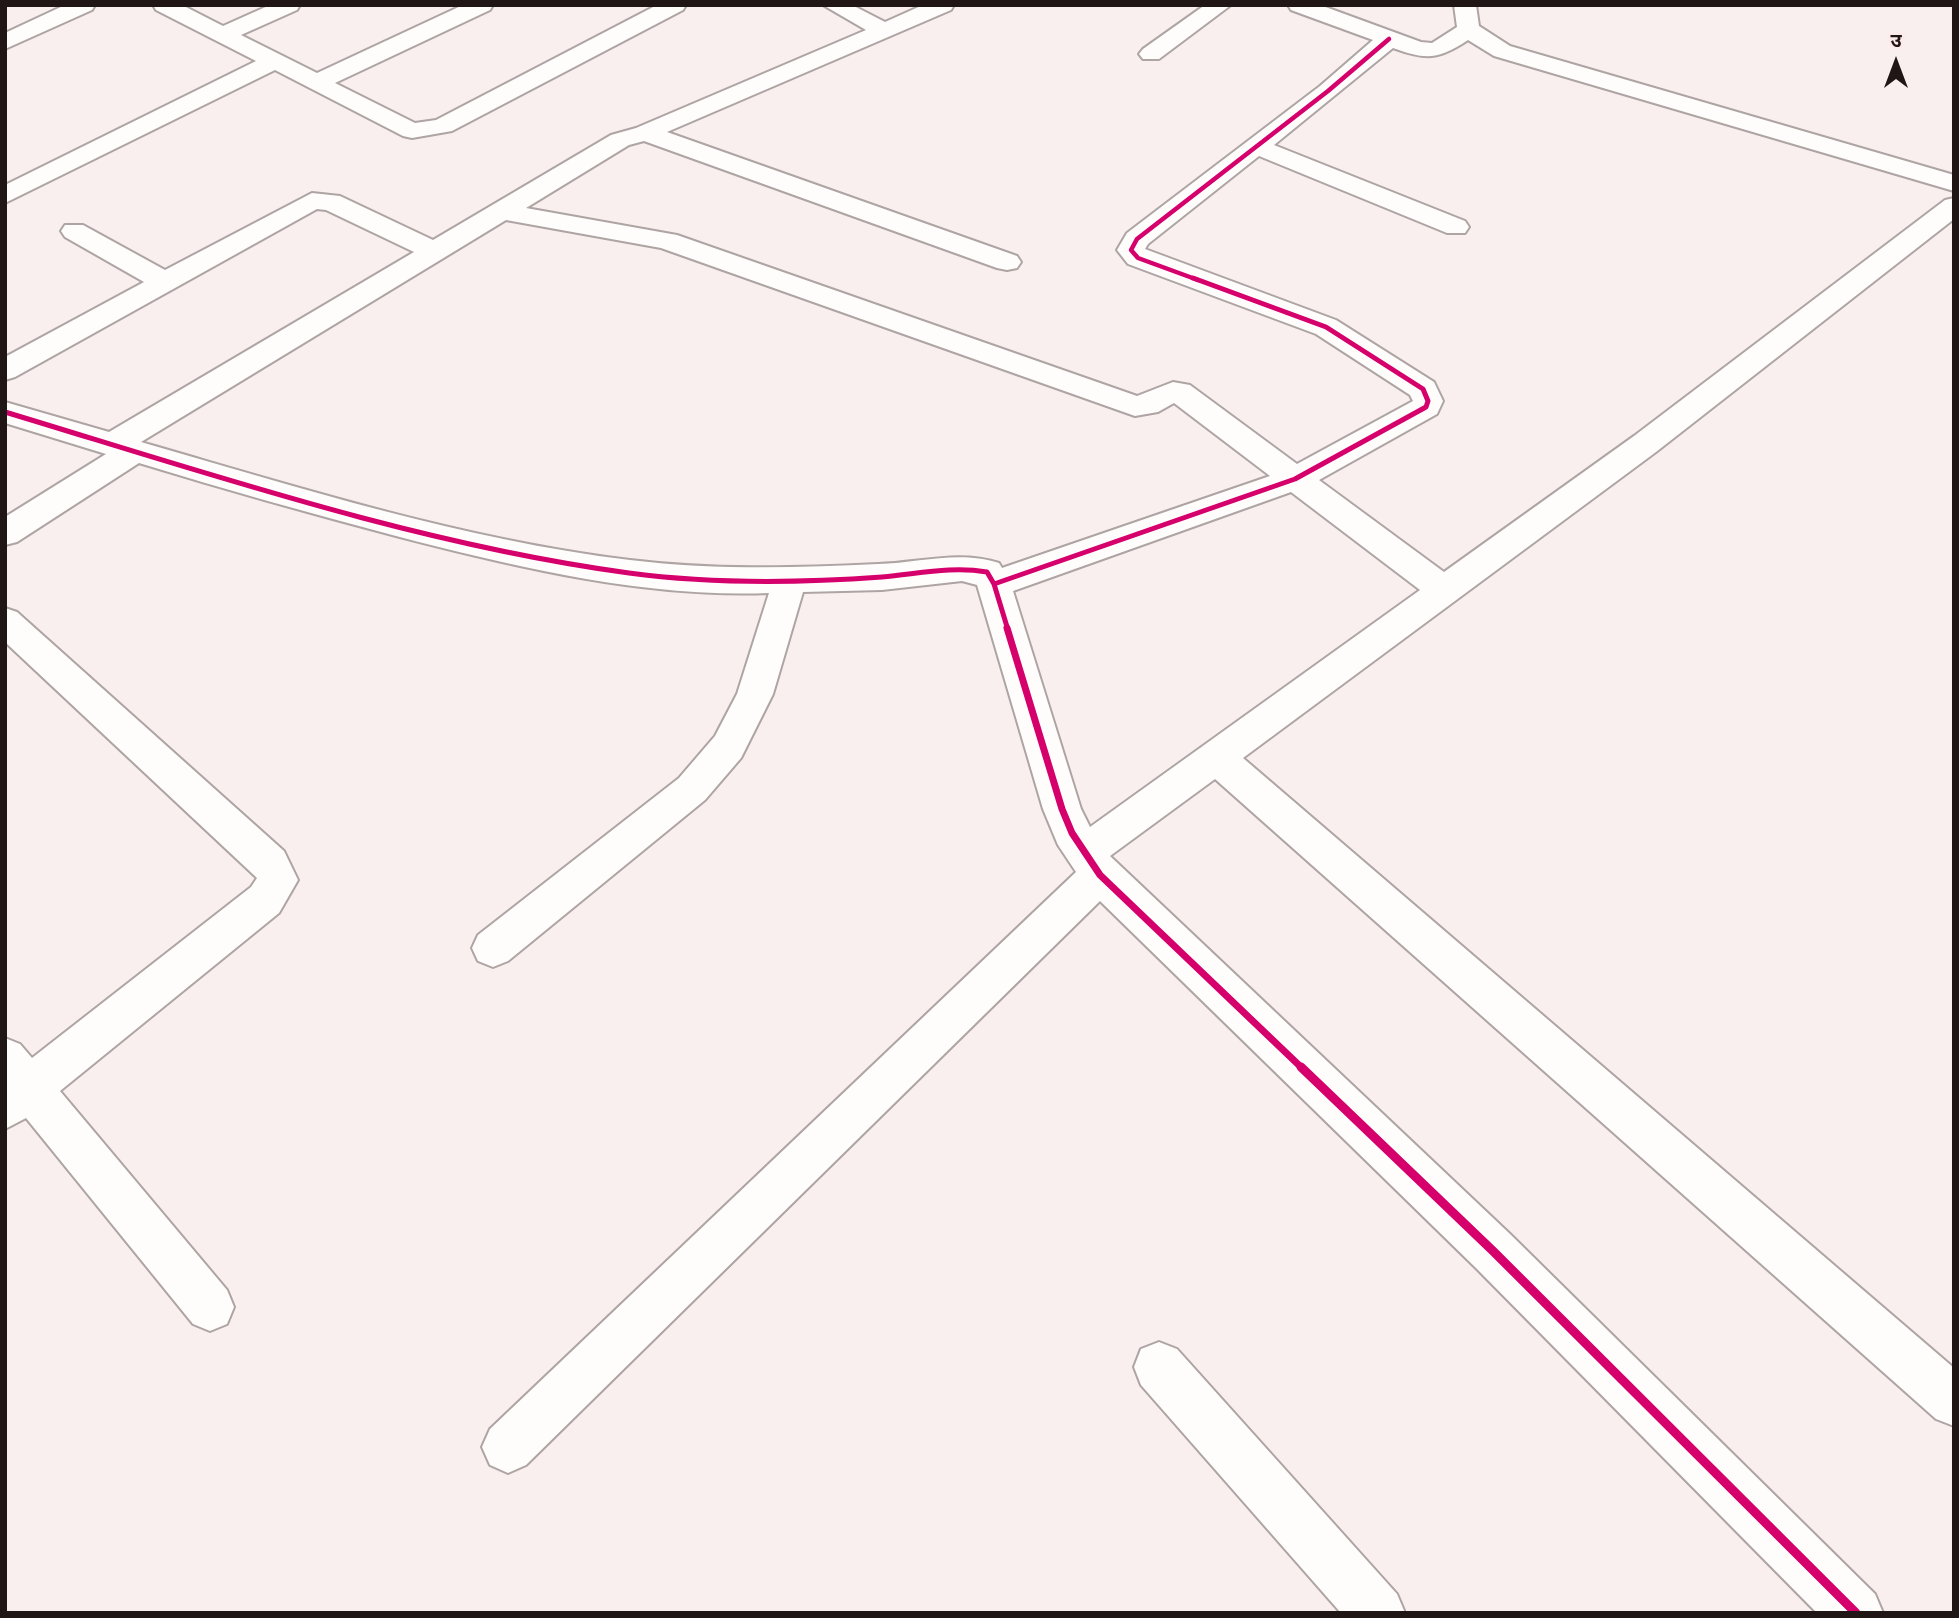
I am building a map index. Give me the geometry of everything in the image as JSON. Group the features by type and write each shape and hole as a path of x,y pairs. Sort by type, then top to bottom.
{"street":[{"path":"5,42 84,5"},
{"path":"164,5 412,131 432,130 675,5"},
{"path":"223,34 289,5"},
{"path":"317,82 482,5"},
{"path":"834,5 884,30"},
{"path":"5,533 124,448 620,140 630,135 645,133 943,5"},
{"path":"1152,54 1220,5"},
{"path":"1299,5 1418,49 1437,50 1469,29"},
{"path":"1465,5 1463,17 1469,29 1489,45 1520,58 1954,183"},
{"path":"994,584 1295,479 1426,407 1428,401 1423,389 1326,327 1133,255 1132,244 1137,239 1390,39"},
{"path":"5,195 275,61"},
{"path":"645,133 1007,262"},
{"path":"1258,146 1456,227"},
{"path":"5,370 302,205 321,199 436,252"},
{"path":"508,1447 1092,864 1215,756 1657,436 1954,206"},
{"path":"505,212 667,240 1135,406 1145,407 1170,392 1179,392 1444,590"},
{"path":"74,230 165,282"},
{"path":"5,412 261,489 485,547 630,573 759,581 882,577 970,568 987,572 994,584 1062,809 1092,864 1493,1251 1856,1613"},
{"path":"493,948 692,789 728,747 755,694 790,580"},
{"path":"5,621 270,863 278,880 265,900 13,1084 211,1307"},
{"path":"1215,756 1954,1401"},
{"path":"1159,1367 1378,1613"}],"cycle path":[{"path":"994,584 1295,479 1426,407 1428,401 1423,389 1326,327 1138,258 1131,250 1137,239 1328,91 1389,39"},
{"path":"5,412 261,489 485,547 630,573 759,581 882,577 962,568 987,572 994,584 1062,809 1072,833 1100,875 1493,1251 1856,1613"}]}
